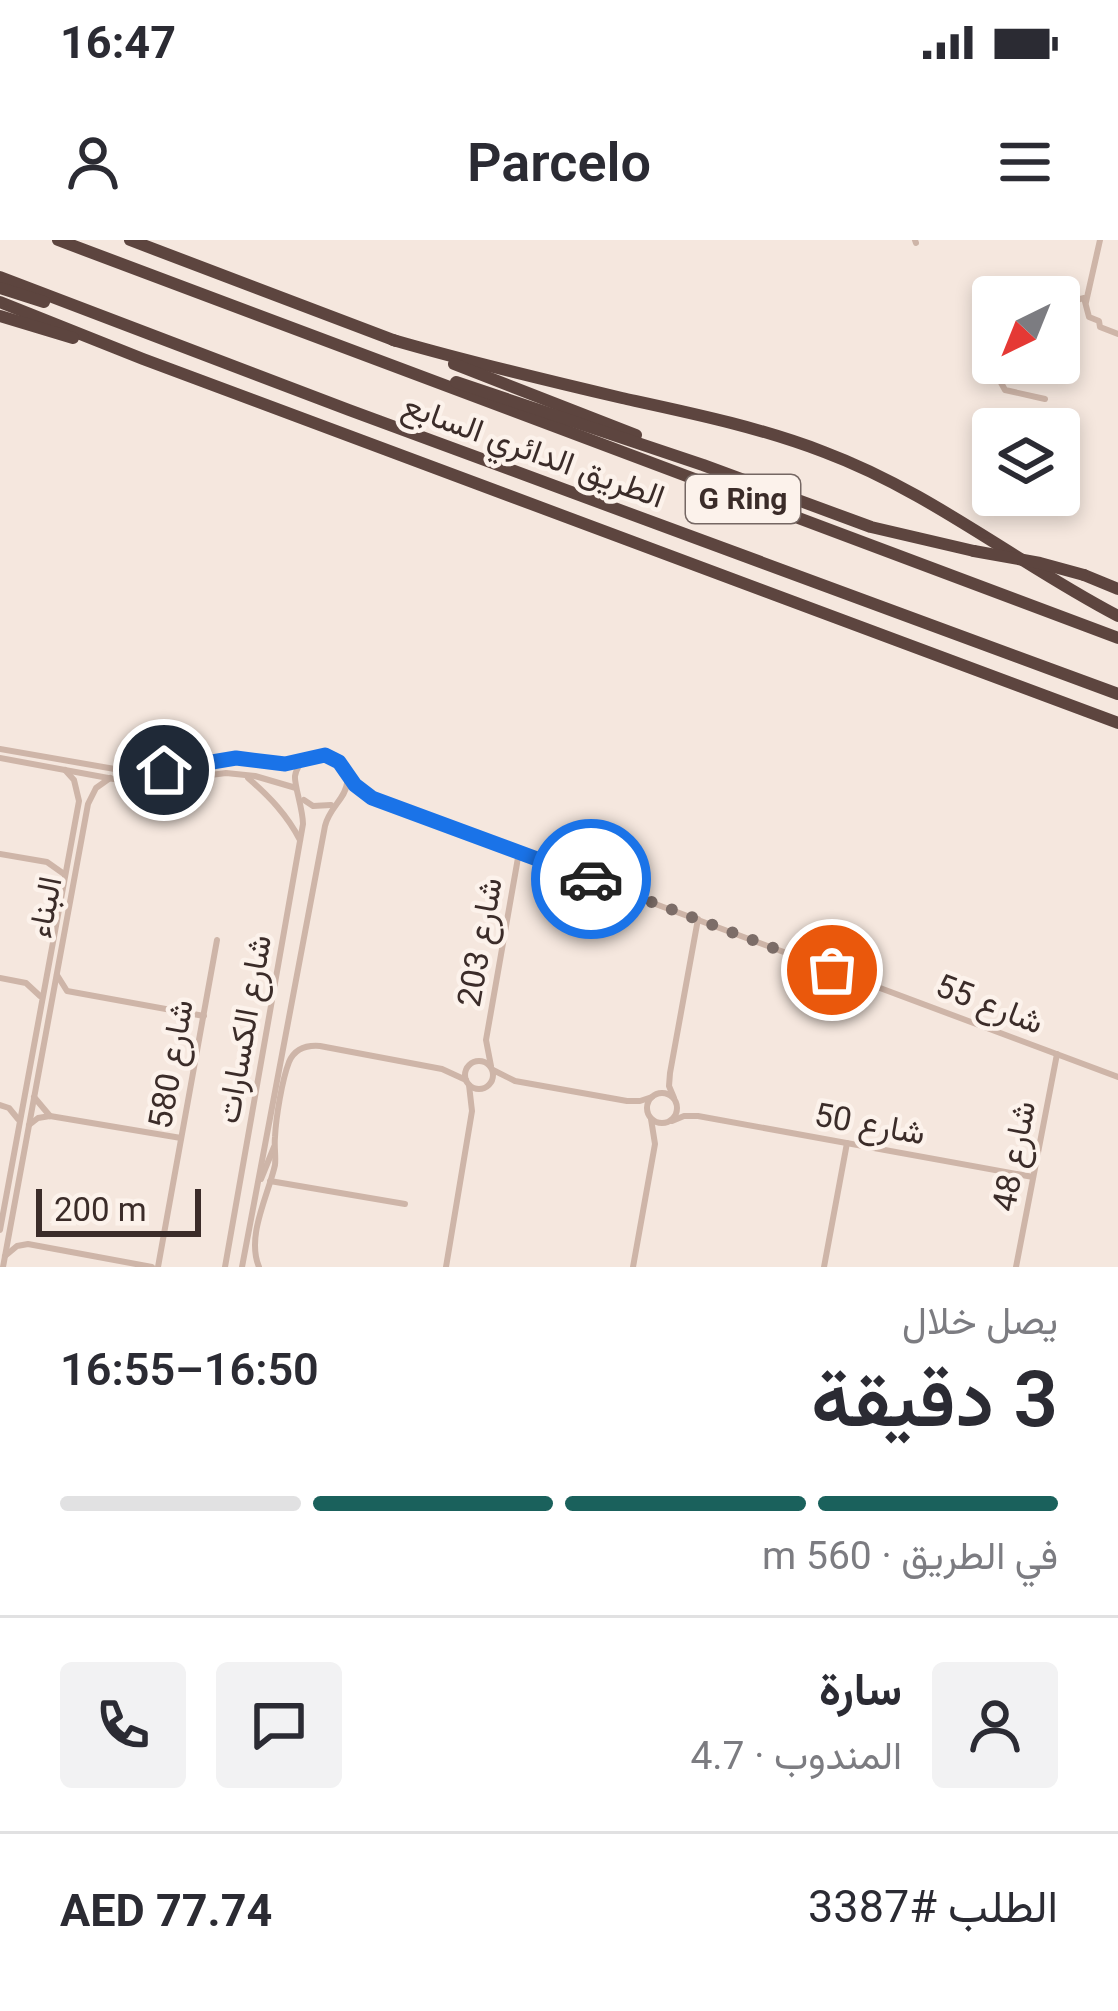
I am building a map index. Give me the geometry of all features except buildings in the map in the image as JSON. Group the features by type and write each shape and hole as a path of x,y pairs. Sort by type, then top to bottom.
{"highway":[{"name":"الطريق الدائري السابع","path":"58,240 1118,638"},
{"path":"130,240 604,421 703,465"},
{"name":"الطريق الدائري السابع","path":"0,277 1118,694"},
{"path":"0,288 196,352"},
{"path":"0,302 1118,723"},
{"path":"0,316 143,359"},
{"path":"393,340 753,428 826,453 936,505 1118,616"},
{"path":"369,357 444,377 871,527 1084,574 1118,589"}],"street":[{"path":"1100,240 1085,310 1099,320 1100,327 1118,334"},
{"path":"1080,299 1086,302"},
{"path":"1001,384 1005,390 1045,399"},
{"path":"0,748 132,772 236,758 285,764 319,755 330,756 346,775"},
{"path":"0,758 147,782 212,773 245,775 296,788"},
{"path":"304,760 296,776 302,798 321,807 337,801"},
{"name":"البناء","path":"52,972 79,794 65,770"},
{"path":"245,775 272,799 300,841"},
{"name":"شارع 55","path":"346,775 372,798"},
{"name":"شارع الكسارات","path":"242,1267 325,826 347,784 346,775"},
{"name":"البناء","path":"3,1267 3,1227 88,804 96,788 110,778"},
{"name":"شارع الكسارات","path":"225,1267 303,824 302,798"},
{"name":"شارع 55","path":"337,801 372,798 1118,1077"},
{"name":"شارع 203","path":"473,1062 486,1040 519,853"},
{"path":"0,854 47,862 65,876"},
{"path":"655,1144 677,1113 670,1073 698,919"},
{"name":"شارع 580","path":"155,1267 217,940"},
{"path":"0,978 26,983 52,972 68,991"},
{"path":"26,983 46,1002 68,991 204,1016"},
{"name":"شارع 203","path":"486,1040 492,1068"},
{"name":"شارع الكسارات","path":"259,1267 255,1249 264,1196 275,1160 288,1067 299,1049 320,1046 448,1071 467,1083"},
{"name":"شارع 48","path":"1016,1267 1057,1054"},
{"path":"445,1264 472,1111 466,1070 473,1062 481,1060 515,1081 626,1101 666,1094 675,1100"},
{"path":"472,1111 494,1079 492,1068"},
{"path":"633,1267 655,1144 647,1105 670,1073"},
{"path":"467,1083 476,1089 515,1081"},
{"path":"2,1105 29,1095 50,1116"},
{"name":"شارع 50","path":"675,1100 698,1116"},
{"path":"626,1101 662,1124 670,1122"},
{"path":"2,1105 24,1123 50,1116 182,1138"},
{"name":"شارع 50","path":"670,1122 698,1116 1033,1177"},
{"path":"824,1267 848,1143"},
{"path":"257,1187 275,1144"},
{"path":"270,1181 405,1204"},
{"path":"3,1227 28,1244 155,1267"},
{"path":"5,1256 12,1248 28,1244"}],"way so far":[{"path":"591,879 832,970"}],"route":[{"path":"164,770 236,758 285,764 330,756 372,798 591,879"}]}
